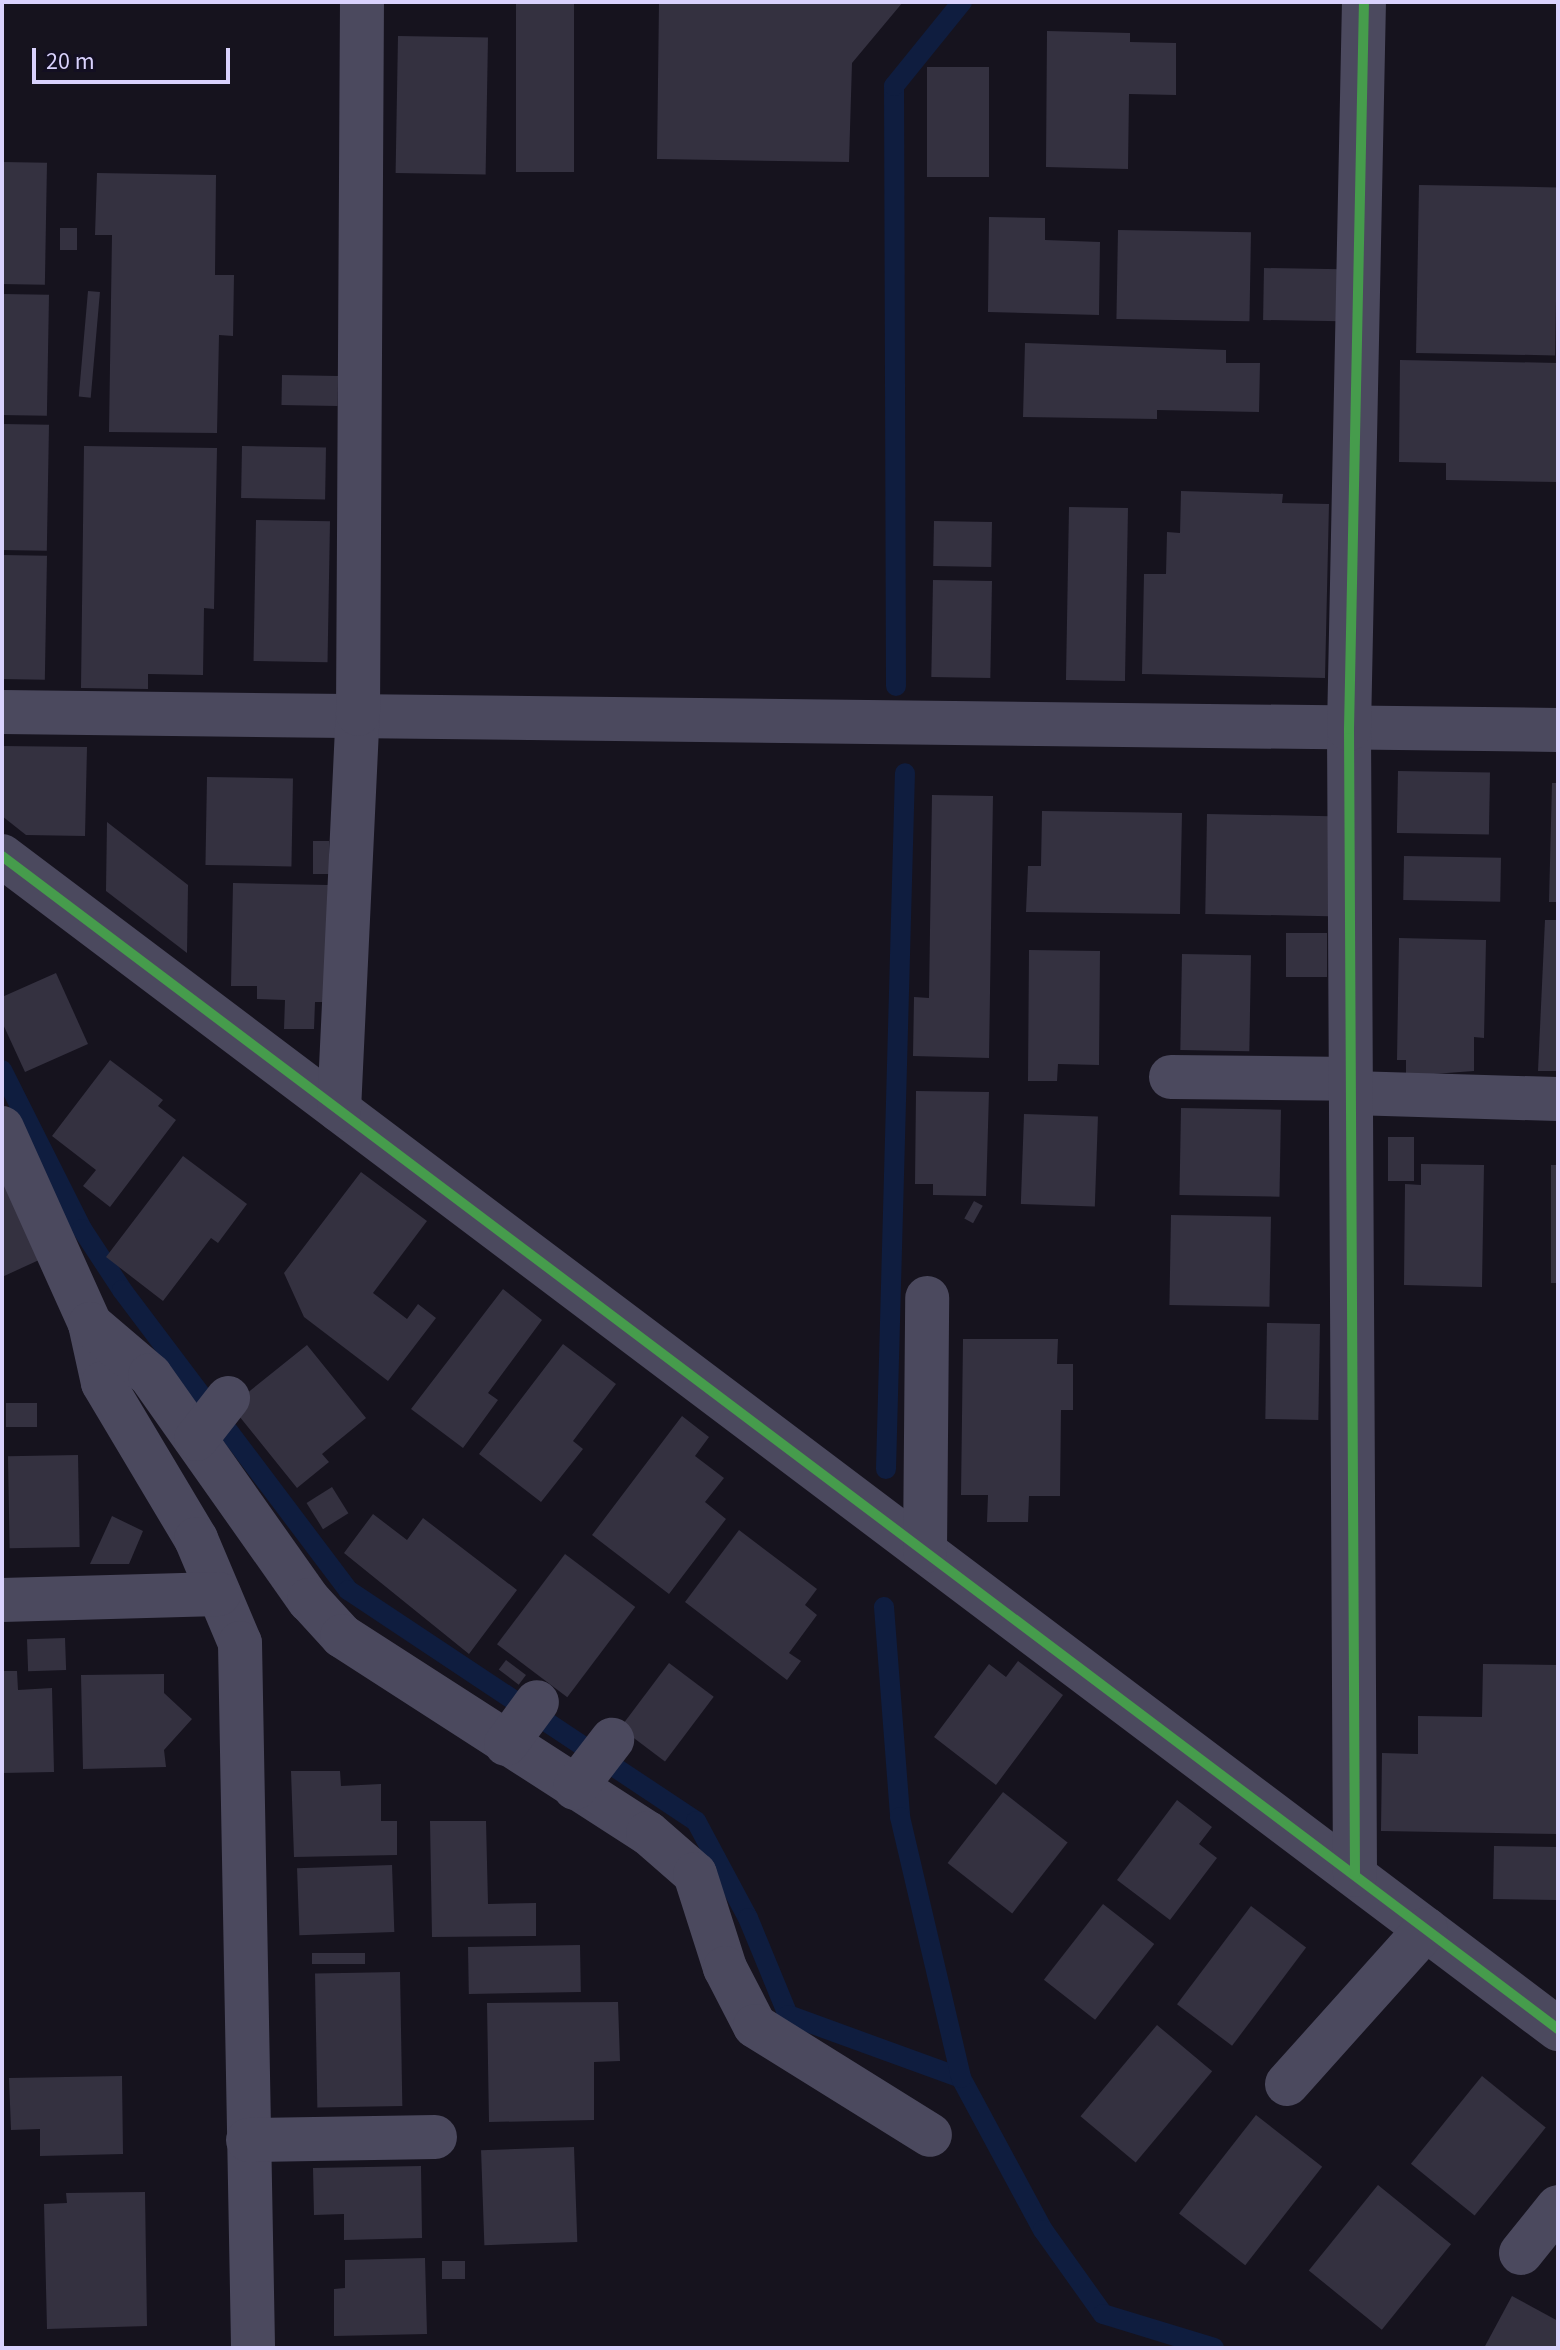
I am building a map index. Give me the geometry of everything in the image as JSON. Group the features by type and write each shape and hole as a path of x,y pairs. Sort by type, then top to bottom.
{"street":[{"path":"339,1110 358,714 362,2"},
{"path":"1355,1875 1349,729 1364,2"},
{"path":"2,712 1558,730"},
{"path":"2,856 1558,2029"},
{"path":"1171,1077 1558,1099"},
{"path":"2,1128 90,1324 103,1383 196,1539 240,1643 253,2348"},
{"path":"925,1551 927,1298"},
{"path":"90,1324 150,1375 309,1600 342,1636 648,1833 695,1874 725,1968 755,2026 930,2135"},
{"path":"196,1439 228,1398"},
{"path":"2,1600 219,1594"},
{"path":"506,1744 537,1702"},
{"path":"575,1788 612,1740"},
{"path":"1287,2084 1426,1929"},
{"path":"248,2140 435,2137"},
{"path":"1521,2253 1558,2207"}],"building":[{"path":"516,2 574,2 574,172 516,172"},
{"path":"659,2 903,2 852,63 849,162 657,159"},
{"path":"1047,31 1130,33 1130,42 1176,43 1176,95 1129,94 1128,169 1046,167"},
{"path":"398,36 488,38 486,175 396,173"},
{"path":"927,67 989,67 989,177 927,177"},
{"path":"2,162 47,163 45,285 2,284"},
{"path":"97,173 216,175 215,275 234,275 233,336 219,335 217,433 109,432 112,235 95,235"},
{"path":"1419,185 1558,187 1555,355 1416,353"},
{"path":"989,217 1045,218 1045,240 1100,242 1099,315 988,312"},
{"path":"60,228 77,228 77,250 60,250"},
{"path":"1118,230 1251,232 1249,321 1116,319"},
{"path":"1264,268 1342,269 1341,321 1263,320"},
{"path":"88,291 100,292 91,398 79,397"},
{"path":"2,294 49,295 47,416 2,415"},
{"path":"1025,343 1226,350 1226,363 1260,363 1259,412 1157,410 1157,419 1023,417"},
{"path":"1400,360 1558,363 1558,482 1446,480 1446,463 1399,462"},
{"path":"282,375 338,376 337,406 281,405"},
{"path":"2,424 49,425 47,551 2,550"},
{"path":"84,446 217,448 214,609 204,608 203,675 148,674 148,689 81,688"},
{"path":"242,446 326,447 325,499 241,498"},
{"path":"1181,491 1283,494 1282,503 1329,504 1325,678 1142,674 1144,574 1166,574 1167,532 1180,533"},
{"path":"1069,507 1128,508 1125,681 1066,680"},
{"path":"256,520 330,521 328,662 254,661"},
{"path":"934,521 992,522 991,567 933,566"},
{"path":"2,555 47,556 45,680 2,679"},
{"path":"933,580 992,581 990,678 931,677"},
{"path":"2,746 87,747 85,836 26,835 2,816"},
{"path":"1398,771 1490,773 1489,835 1397,833"},
{"path":"207,777 293,779 291,866 205,865"},
{"path":"1552,783 1558,783 1558,902 1549,902"},
{"path":"932,795 993,796 989,1058 913,1056 914,997 929,998"},
{"path":"1042,811 1182,813 1180,914 1026,912 1028,866 1041,866"},
{"path":"1207,814 1331,816 1329,916 1205,914"},
{"path":"107,822 188,885 187,953 106,891"},
{"path":"313,841 329,841 329,874 313,874"},
{"path":"1404,856 1501,858 1500,902 1403,900"},
{"path":"233,883 328,885 327,1002 315,1002 314,1029 284,1029 285,1000 257,999 257,986 231,986"},
{"path":"1545,920 1558,920 1558,1071 1538,1071"},
{"path":"1286,933 1327,933 1327,977 1286,977"},
{"path":"1399,938 1486,940 1484,1038 1474,1037 1474,1071 1406,1076 1406,1060 1397,1060"},
{"path":"1029,950 1100,951 1099,1065 1058,1064 1057,1081 1028,1081"},
{"path":"1182,954 1251,955 1249,1051 1180,1050"},
{"path":"56,973 88,1044 25,1072 2,1022 2,997"},
{"path":"110,1060 163,1100 158,1106 176,1120 110,1207 83,1186 96,1170 52,1136"},
{"path":"916,1091 989,1092 986,1196 933,1195 933,1184 915,1184"},
{"path":"1181,1108 1281,1110 1279,1197 1179,1195"},
{"path":"1024,1114 1098,1117 1095,1207 1021,1204"},
{"path":"1388,1137 1414,1137 1414,1181 1388,1181"},
{"path":"183,1156 247,1204 218,1243 211,1238 163,1301 106,1257"},
{"path":"1421,1164 1484,1165 1482,1287 1404,1285 1405,1184 1421,1185"},
{"path":"1551,1165 1558,1165 1558,1283 1551,1283"},
{"path":"361,1172 427,1221 373,1293 407,1319 418,1304 436,1318 388,1381 304,1317 284,1273"},
{"path":"2,1177 39,1260 2,1277"},
{"path":"974,1201 983,1206 973,1223 964,1218"},
{"path":"1171,1215 1271,1217 1269,1307 1169,1305"},
{"path":"503,1289 542,1320 488,1393 498,1400 463,1448 411,1409"},
{"path":"1267,1323 1320,1324 1318,1420 1265,1419"},
{"path":"963,1339 1058,1339 1057,1364 1073,1364 1073,1410 1061,1410 1060,1496 1029,1496 1028,1522 987,1522 988,1495 961,1495"},
{"path":"563,1344 616,1384 573,1441 583,1449 541,1502 479,1454"},
{"path":"307,1345 366,1418 322,1454 329,1462 297,1488 231,1406"},
{"path":"6,1403 37,1403 37,1427 6,1427"},
{"path":"682,1416 709,1437 695,1456 724,1478 705,1502 726,1519 669,1594 592,1535"},
{"path":"78,1455 80,1547 10,1548 8,1456"},
{"path":"332,1487 348,1513 323,1529 307,1503"},
{"path":"373,1514 407,1540 423,1518 517,1590 469,1654 344,1553"},
{"path":"112,1516 143,1531 129,1564 90,1564"},
{"path":"739,1530 817,1589 805,1605 817,1615 789,1653 801,1661 787,1680 685,1602"},
{"path":"565,1554 635,1607 567,1697 497,1644"},
{"path":"65,1638 66,1670 28,1671 27,1639"},
{"path":"506,1660 526,1675 519,1685 499,1670"},
{"path":"1018,1661 1063,1695 996,1785 934,1737 989,1664 1006,1677"},
{"path":"669,1663 714,1697 665,1761 620,1728"},
{"path":"1483,1664 1558,1665 1558,1834 1381,1831 1382,1753 1418,1754 1418,1716 1482,1717"},
{"path":"2,1671 17,1671 18,1690 52,1688 54,1772 2,1773"},
{"path":"164,1674 164,1693 192,1719 164,1750 166,1767 83,1769 81,1675"},
{"path":"291,1771 340,1771 341,1786 381,1784 381,1821 397,1821 397,1855 294,1857"},
{"path":"1003,1792 1068,1842 1012,1913 948,1863"},
{"path":"1177,1800 1212,1827 1199,1844 1217,1858 1170,1920 1117,1880"},
{"path":"430,1821 486,1821 488,1904 536,1903 536,1936 432,1937"},
{"path":"1494,1846 1558,1847 1557,1900 1493,1899"},
{"path":"392,1865 394,1932 299,1935 297,1868"},
{"path":"1103,1904 1154,1944 1095,2020 1044,1980"},
{"path":"1251,1906 1306,1948 1232,2046 1177,2004"},
{"path":"580,1945 581,1992 469,1994 468,1947"},
{"path":"312,1953 365,1953 365,1964 312,1964"},
{"path":"400,1972 402,2106 317,2107 315,1973"},
{"path":"618,2002 620,2061 594,2062 594,2120 489,2122 487,2003"},
{"path":"1157,2025 1212,2071 1136,2162 1081,2116"},
{"path":"122,2076 123,2154 40,2156 40,2129 11,2130 9,2078"},
{"path":"1482,2076 1546,2128 1475,2215 1411,2164"},
{"path":"1256,2115 1322,2167 1245,2265 1179,2214"},
{"path":"574,2147 577,2242 484,2245 481,2150"},
{"path":"421,2166 422,2238 344,2240 344,2214 314,2215 313,2168"},
{"path":"1378,2185 1451,2244 1382,2330 1309,2270"},
{"path":"145,2192 147,2326 47,2329 44,2204 67,2203 66,2193"},
{"path":"425,2258 427,2334 334,2336 334,2289 345,2288 345,2260"},
{"path":"442,2261 465,2261 465,2279 442,2279"},
{"path":"1512,2296 1558,2321 1558,2348 1484,2348"}],"waterway":[{"path":"896,686 894,86 962,2"},
{"path":"886,1469 905,773"},
{"path":"2,1070 82,1229 122,1290 348,1590 696,1821 748,1918 788,2015 961,2078 1043,2230 1103,2314 1214,2348"},
{"path":"884,1607 900,1817 961,2078"}],"cycle path":[{"path":"1355,1875 1349,729 1364,2"},
{"path":"2,856 1558,2029"}]}
